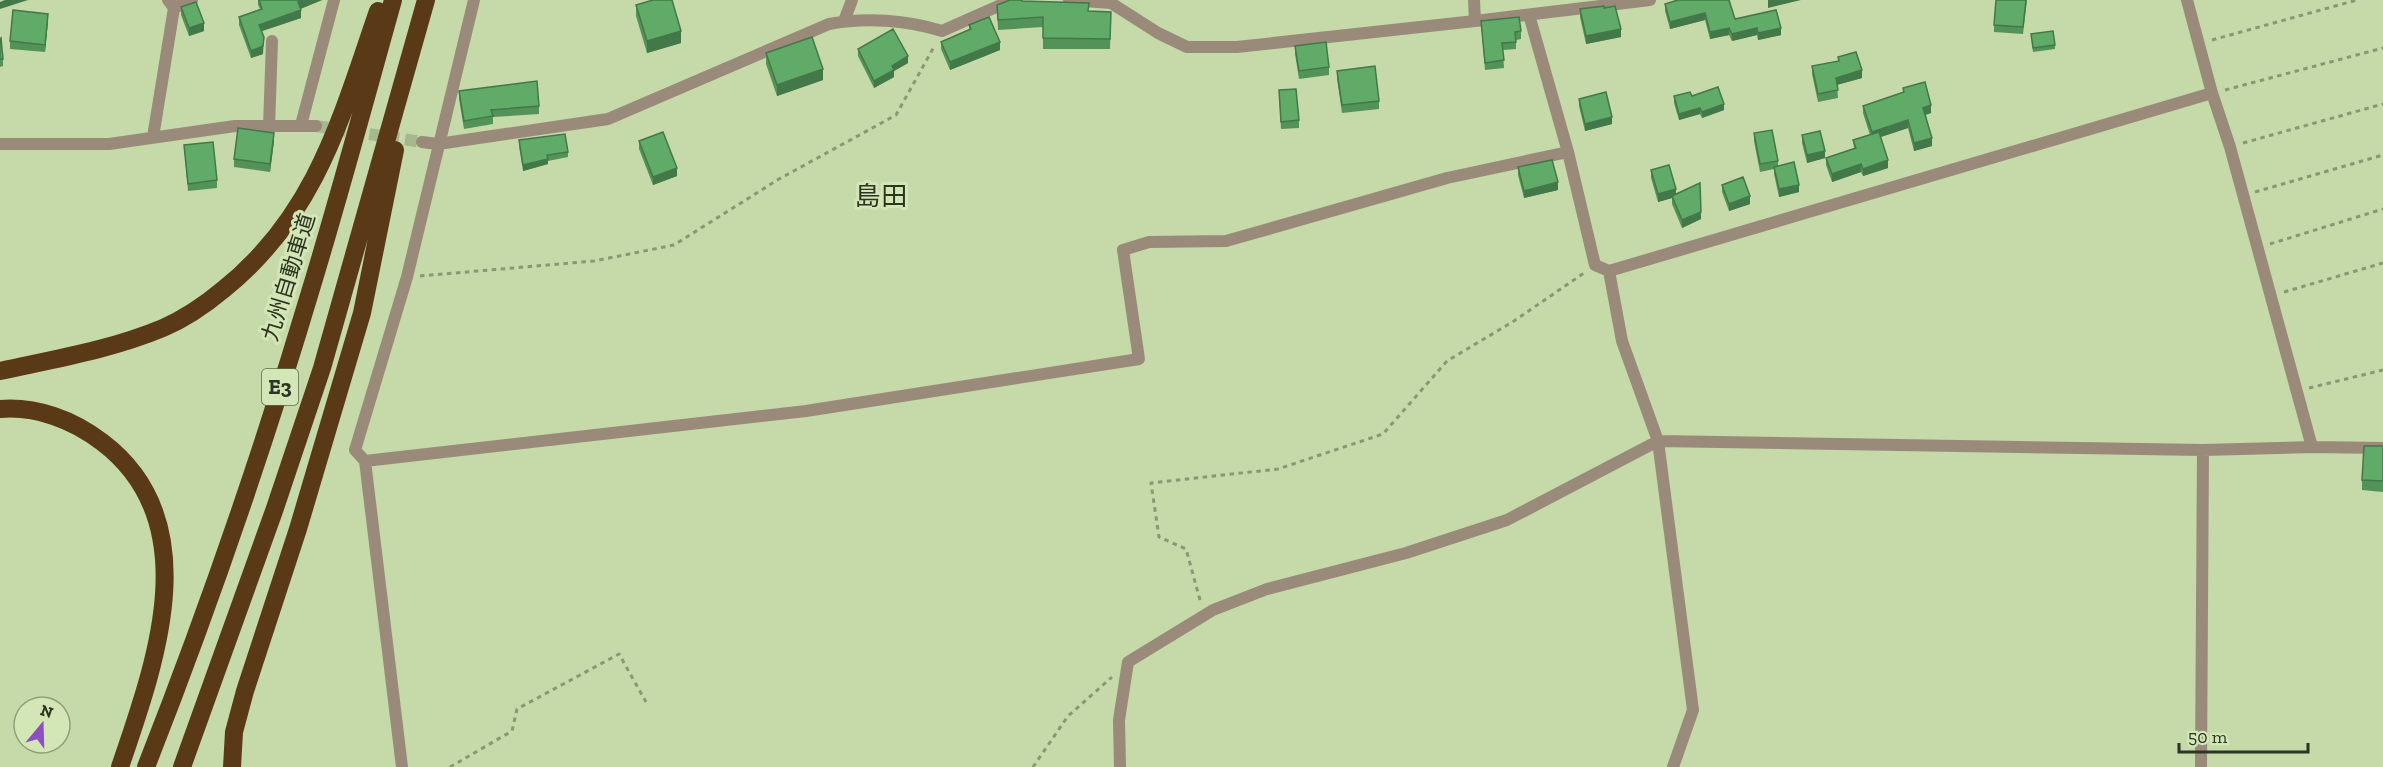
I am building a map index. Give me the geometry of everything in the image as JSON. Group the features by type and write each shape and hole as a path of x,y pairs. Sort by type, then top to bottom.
{"highway":[{"path":"0,371 114,346 165,327 209,301 247,271 283,231 312,184 344,113 382,0"},
{"name":"九州自動車道","path":"146,767 178,685 256,464 314,279 393,0"},
{"path":"232,767 234,732 245,691 298,529 362,313 425,3"},
{"name":"E3","path":"182,767 274,511 322,368 425,3"},
{"path":"0,409 46,412 85,429 119,454 145,488 157,522 165,561 164,603 157,649 120,767"}],"street":[{"path":"153,136 171,4 192,0"},
{"path":"301,125 334,0"},
{"path":"402,767 365,461 355,450 407,278 474,0"},
{"path":"844,21 852,0"},
{"path":"422,142 438,144 608,119 829,24 844,21 895,22 924,25 942,31 1012,0"},
{"path":"1069,0 1111,3 1158,33 1187,47 1237,46 1643,1"},
{"path":"1474,0 1475,21"},
{"path":"2187,0 2258,247 2312,447"},
{"path":"1529,15 1568,152 1596,265 1609,271 2212,93"},
{"path":"269,127 272,40"},
{"path":"0,144 109,144 235,126 316,126"},
{"path":"365,461 806,411 1139,359 1123,250 1149,242 1226,241 1447,178 1568,152"},
{"path":"1609,271 1622,341 1658,441 1693,710 1673,767"},
{"path":"1120,767 1119,720 1128,662 1213,610 1267,589 1406,553 1507,519 1658,441 2203,450 2383,448"},
{"path":"2201,767 2203,450"}],"path":[{"path":"2200,43 2357,0"},
{"path":"407,278 594,261 674,245 779,179 896,115 942,31"},
{"path":"2212,93 2383,48"},
{"path":"2230,147 2383,104"},
{"path":"2243,196 2383,155"},
{"path":"2258,247 2383,209"},
{"path":"2271,296 2383,263"},
{"path":"1205,617 1186,549 1159,537 1151,483 1278,469 1383,434 1447,361 1514,321 1596,265"},
{"path":"2297,391 2383,369"},
{"path":"450,767 513,731 517,709 619,654 646,702"},
{"path":"1033,767 1068,716 1128,662"}],"building":[{"path":"259,0 303,0 298,2 301,10 259,25 264,37 263,46 251,51 239,17 262,9"},
{"path":"653,0 672,0 681,31 647,41 636,5"},
{"path":"1010,0 1089,3 1088,11 1111,12 1110,39 1043,38 1043,17 998,20 997,5"},
{"path":"1678,0 1729,0 1735,19 1776,10 1781,28 1758,33 1757,28 1732,34 1729,28 1710,32 1705,13 1670,22 1665,4"},
{"path":"1996,0 2026,0 2023,27 1994,25"},
{"path":"196,2 204,23 189,28 181,7"},
{"path":"1604,6 1604,8 1615,6 1621,29 1586,36 1580,9"},
{"path":"13,10 48,14 45,45 10,41"},
{"path":"989,17 1000,42 950,62 941,42 971,29 969,25"},
{"path":"1519,17 1521,31 1515,32 1516,42 1502,43 1504,60 1485,63 1481,21"},
{"path":"893,29 908,56 892,66 894,70 874,81 858,49"},
{"path":"2053,31 2055,45 2033,48 2031,34"},
{"path":"812,37 823,69 777,85 766,53"},
{"path":"1,38 3,59 0,59"},
{"path":"1326,42 1329,67 1299,71 1295,46"},
{"path":"1856,52 1862,70 1836,78 1838,90 1818,94 1812,66 1839,61 1838,57"},
{"path":"1375,66 1379,101 1342,105 1337,71"},
{"path":"537,81 539,106 491,110 493,116 464,121 459,91"},
{"path":"1925,82 1931,105 1923,108 1932,138 1914,143 1908,120 1872,132 1863,106 1904,92 1903,88"},
{"path":"1718,87 1724,104 1702,112 1700,108 1679,114 1674,96 1690,92 1692,96"},
{"path":"1296,89 1299,120 1281,122 1279,90"},
{"path":"1606,92 1612,117 1585,124 1579,99"},
{"path":"238,128 274,133 270,164 234,159"},
{"path":"1772,130 1778,161 1760,164 1754,133"},
{"path":"1820,131 1825,151 1807,155 1802,135"},
{"path":"663,132 677,168 653,177 639,141"},
{"path":"1879,132 1888,160 1863,169 1861,164 1832,174 1826,158 1856,148 1853,140"},
{"path":"565,134 568,152 547,155 548,159 523,165 519,140"},
{"path":"213,142 217,180 188,184 184,145"},
{"path":"1552,160 1558,182 1524,191 1518,167"},
{"path":"1794,162 1799,185 1779,189 1774,167"},
{"path":"1669,165 1676,189 1658,194 1651,170"},
{"path":"1743,177 1750,196 1729,204 1722,185"},
{"path":"1700,183 1701,212 1682,220 1672,196"},
{"path":"2364,446 2383,446 2383,481 2362,480"}],"tunnel":[{"path":"316,126 422,142"}],"district":[{"name":"島田","path":"881,196"}]}
